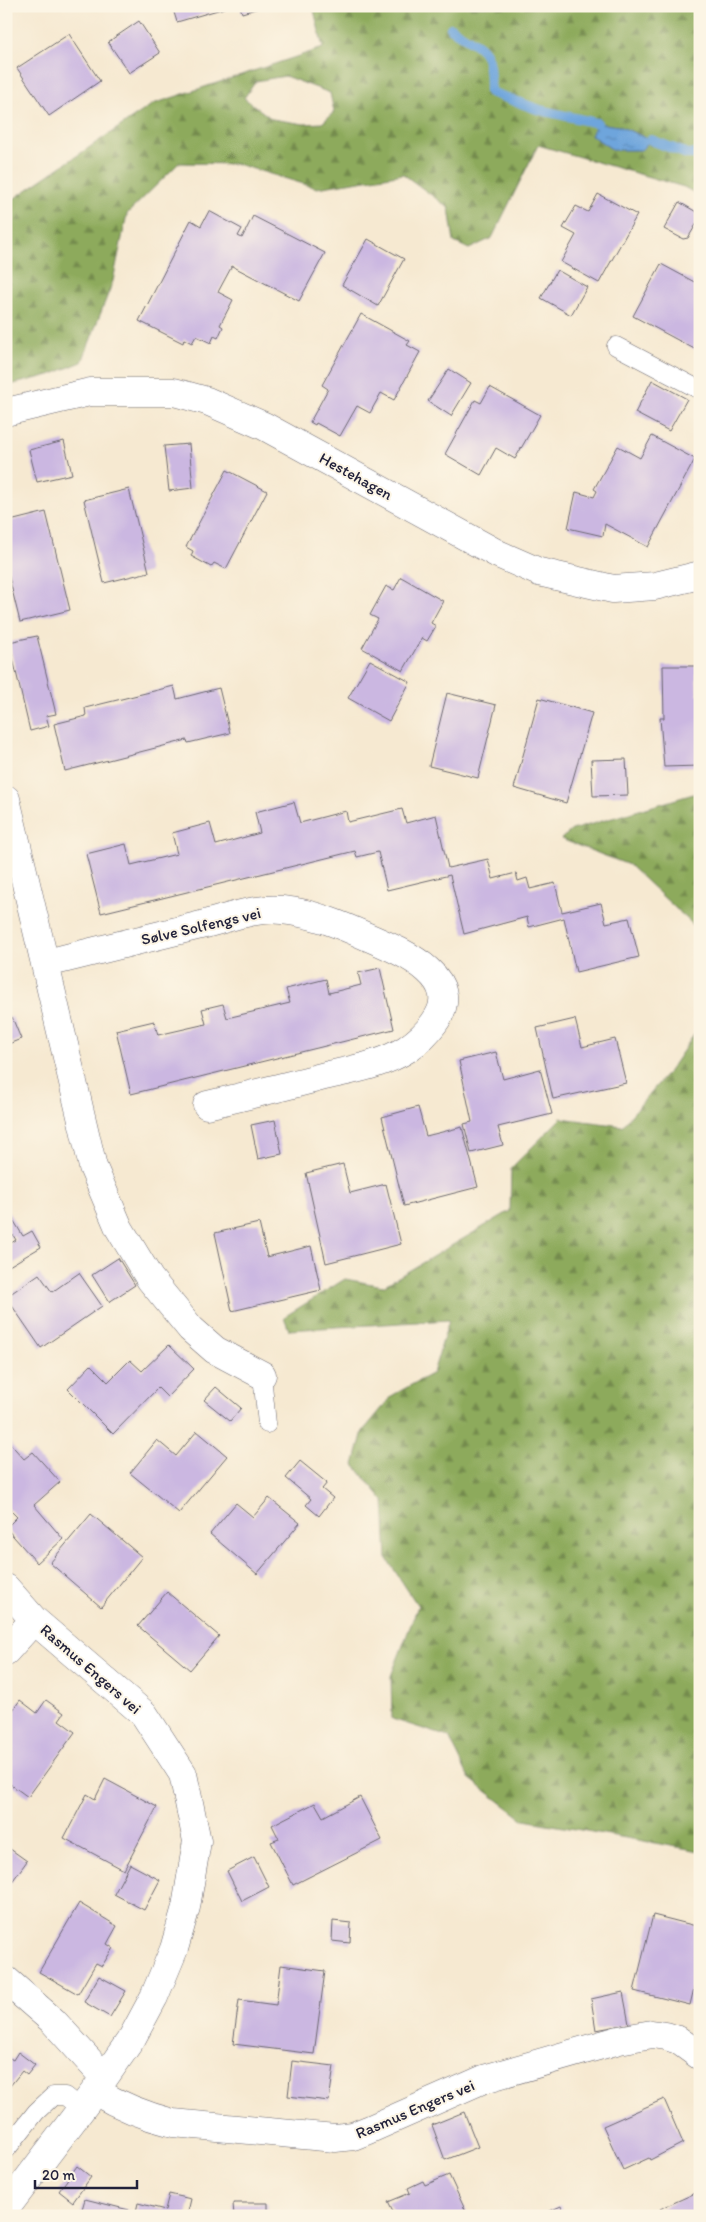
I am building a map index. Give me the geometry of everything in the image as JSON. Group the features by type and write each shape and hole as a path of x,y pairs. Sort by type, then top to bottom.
{"street":[{"name":"Hestehagen","path":"6,412 90,392 174,392 208,401 264,426 498,554 539,572 613,589 656,586 700,575"},
{"path":"6,799 93,1167 119,1228 150,1279 191,1329 215,1350 262,1375"},
{"name":"Sølve Solfengs vei","path":"46,963 246,914 280,910 308,914 340,925 398,950 422,965 434,976 441,988 444,1002 439,1016 428,1031 407,1049 380,1061 345,1072 207,1105"},
{"name":"Rasmus Engers vei","path":"6,1588 34,1620 144,1714 183,1774 197,1841 186,1907 170,1957 154,1997 132,2038 94,2092 6,2208"},
{"name":"Rasmus Engers vei","path":"6,1651 34,1620"},
{"name":"Rasmus Engers vei","path":"6,1980 53,2020 94,2092 126,2108 173,2123 335,2138 352,2136 484,2079 619,2040 652,2034 666,2036 678,2040 700,2056"}],"lane":[{"path":"616,346 700,390"},
{"path":"262,1375 267,1424"},
{"path":"6,2150 46,2100 54,2096 94,2092"}],"green space":[{"path":"313,6 700,6 700,196 684,187 538,145 492,238 469,249 454,242 449,208 403,174 317,188 237,164 179,163 127,214 113,281 82,362 50,375 6,386 6,204 153,104 323,48","holes":["285,76 330,93 334,112 322,123 304,124 272,119 244,98 256,81"]},
{"path":"700,792 700,931 629,865 561,839 572,830"},
{"path":"700,1026 700,1851 524,1820 469,1778 449,1737 392,1719 391,1676 418,1606 387,1559 384,1501 354,1465 363,1431 393,1395 433,1373 449,1320 289,1330 284,1317 345,1279 383,1286 510,1211 511,1168 561,1118 622,1126 670,1070"}],"water":[{"path":"597,123 619,126 651,140 641,150 613,150 591,135"}],"building":[{"path":"172,6 228,6 228,7 177,22"},
{"path":"240,6 262,6 262,7 242,13"},
{"path":"139,21 160,53 129,73 108,42"},
{"path":"69,34 100,81 49,116 17,68"},
{"path":"598,194 637,215 599,283 561,262 576,235 563,228 576,206 588,212"},
{"path":"679,202 700,214 700,218 688,238 683,239 664,229"},
{"path":"209,211 242,229 238,236 242,238 253,216 325,253 299,301 232,266 218,292 233,300 220,325 223,327 218,338 214,336 211,343 196,336 192,343 184,339 183,343 139,321 191,220 201,226"},
{"path":"368,239 404,259 378,306 342,285"},
{"path":"661,264 700,285 700,352 633,316"},
{"path":"557,270 587,287 571,315 541,298"},
{"path":"361,314 410,341 407,345 420,352 394,400 381,393 370,413 357,406 340,436 316,423 315,425 310,422 328,389 322,385"},
{"path":"449,369 471,383 451,416 428,401"},
{"path":"652,380 687,399 669,431 635,413"},
{"path":"490,387 540,415 515,459 496,448 481,475 445,454 475,400 481,403"},
{"path":"652,436 695,459 648,547 605,524 603,536 568,528 576,492 594,497 597,491 594,489 618,446 640,458"},
{"path":"64,441 72,474 37,482 29,450"},
{"path":"189,444 193,488 169,491 164,446"},
{"path":"227,470 267,491 226,569 214,563 211,567 191,556 193,551 186,547"},
{"path":"129,489 149,572 104,583 84,500"},
{"path":"46,512 70,610 20,622 6,565 6,522"},
{"path":"401,577 443,601 431,623 436,626 427,641 422,638 403,671 362,648 378,619 370,615 386,586 394,590"},
{"path":"37,636 56,714 46,716 49,726 30,731 9,642"},
{"path":"370,660 410,682 389,721 348,698"},
{"path":"663,666 696,666 697,695 700,695 700,766 664,767 660,718 664,718"},
{"path":"174,686 177,699 219,688 230,733 188,743 187,740 65,771 54,724 86,716 85,708"},
{"path":"447,693 496,705 478,778 429,766"},
{"path":"539,698 592,713 566,803 514,788"},
{"path":"626,759 628,795 593,796 591,760"},
{"path":"294,802 300,823 346,811 348,822 402,809 406,823 436,815 448,868 488,859 493,879 516,873 518,881 527,878 530,889 555,883 562,912 601,903 606,923 629,918 639,957 576,972 564,918 529,927 527,917 464,934 450,875 387,890 378,852 357,857 355,851 101,913 86,854 126,844 131,865 177,854 172,833 210,823 216,845 260,833 255,812"},
{"path":"380,968 394,1029 131,1094 116,1030 154,1021 158,1035 206,1024 202,1009 223,1004 227,1018 290,1003 286,989 326,979 329,993 361,985 358,973"},
{"path":"12,1017 21,1039 6,1045 6,1019"},
{"path":"575,1019 582,1047 615,1039 626,1083 553,1099 537,1028"},
{"path":"496,1052 503,1079 540,1069 552,1114 498,1127 503,1145 471,1153 464,1124 472,1122 459,1061"},
{"path":"418,1107 426,1136 462,1127 478,1187 404,1206 382,1117"},
{"path":"275,1120 282,1154 258,1159 251,1125"},
{"path":"343,1164 350,1193 386,1184 401,1244 326,1263 306,1173"},
{"path":"6,1208 23,1236 32,1231 41,1247 9,1266 6,1266 6,1246 16,1240 13,1235 6,1240"},
{"path":"259,1223 267,1257 311,1246 321,1290 232,1311 215,1233"},
{"path":"118,1258 135,1285 109,1302 92,1275"},
{"path":"79,1273 102,1306 41,1348 6,1297 39,1274 52,1292"},
{"path":"169,1345 194,1369 167,1397 158,1388 113,1434 68,1389 91,1365 108,1382 130,1360 142,1371"},
{"path":"216,1387 241,1408 230,1421 204,1400"},
{"path":"197,1431 227,1456 179,1513 130,1473 157,1440 176,1456"},
{"path":"6,1439 24,1459 33,1452 60,1482 34,1505 63,1539 37,1563 6,1528 17,1517 6,1506"},
{"path":"300,1461 327,1483 322,1489 333,1498 319,1516 306,1505 311,1499 286,1478"},
{"path":"269,1498 300,1523 257,1574 210,1534 236,1503 253,1517"},
{"path":"91,1514 142,1557 101,1607 50,1563"},
{"path":"167,1592 219,1636 190,1670 138,1626"},
{"path":"20,1700 37,1713 46,1700 64,1713 59,1720 75,1732 28,1797 6,1781 6,1720"},
{"path":"105,1779 157,1807 124,1870 64,1838 87,1794 95,1799"},
{"path":"360,1797 382,1840 293,1885 271,1842 279,1839 272,1825 315,1803 323,1817"},
{"path":"6,1846 27,1861 6,1890"},
{"path":"254,1857 269,1887 242,1901 227,1871"},
{"path":"130,1864 160,1880 144,1910 114,1894"},
{"path":"79,1903 117,1926 107,1944 113,1948 102,1966 96,1963 78,1994 39,1972"},
{"path":"653,1915 700,1927 700,1963 690,2005 634,1991"},
{"path":"333,1921 351,1923 350,1943 332,1941"},
{"path":"281,1965 325,1971 314,2054 233,2044 239,2000 276,2005"},
{"path":"99,1976 126,1991 110,2017 84,2002"},
{"path":"623,1992 629,2024 596,2030 591,1999"},
{"path":"18,2052 35,2065 27,2075 22,2071 6,2091 6,2056 13,2060"},
{"path":"292,2061 334,2066 329,2101 288,2096"},
{"path":"664,2099 683,2143 650,2160 649,2158 623,2170 603,2126"},
{"path":"464,2112 478,2147 445,2160 432,2125"},
{"path":"77,2166 91,2177 73,2202 59,2191"},
{"path":"449,2175 468,2216 395,2216 388,2202 410,2193 408,2188 423,2181 425,2185"},
{"path":"700,2191 700,2216 663,2216 660,2209"},
{"path":"169,2194 191,2199 187,2216 135,2216 138,2203 165,2210"},
{"path":"85,2199 129,2210 127,2216 80,2216"},
{"path":"233,2203 268,2203 268,2216 234,2216"},
{"path":"561,2206 565,2216 539,2216"}],"waterway":[{"path":"451,28 484,52 489,66 490,92 540,110 597,123"},
{"path":"651,140 687,154 700,154"}]}
